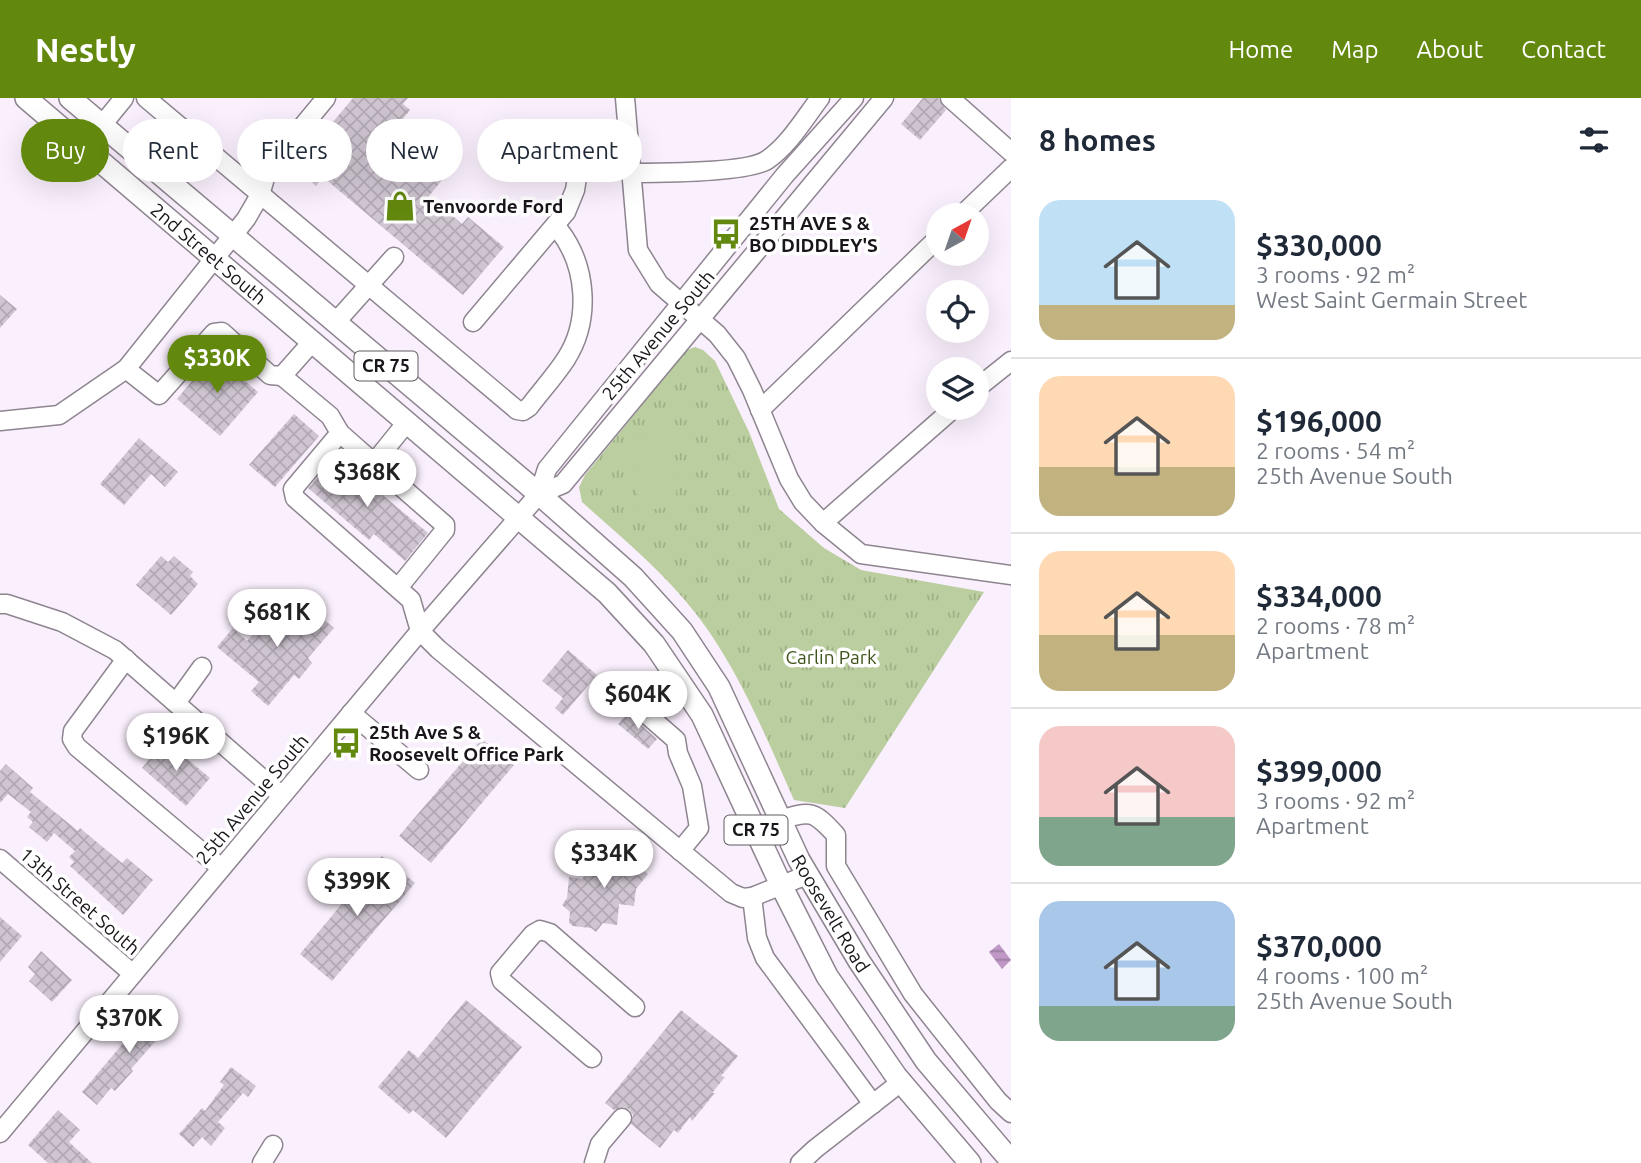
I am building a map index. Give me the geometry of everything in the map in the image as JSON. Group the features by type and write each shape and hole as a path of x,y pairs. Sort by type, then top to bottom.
{"main road":[{"name":"2nd Street South","path":"26,98 519,518"},
{"name":"2nd Street South","path":"70,98 95,119"},
{"name":"2nd Street South","path":"109,131 539,495"},
{"name":"Roosevelt Road","path":"539,495 633,578 682,631 719,687 807,875 859,961 926,1061 1011,1161"},
{"name":"Roosevelt Road","path":"519,518 607,593 654,644 702,715 827,976 901,1082 970,1163"}],"street":[{"path":"107,119 124,98"},
{"path":"146,98 517,411 523,411 567,358 580,322 582,294 579,268 567,240 559,230"},
{"path":"0,421 59,415 126,369 246,219 260,195 268,168 326,98"},
{"path":"625,98 627,119"},
{"path":"642,173 671,173 764,163 776,153 820,98"},
{"name":"25th Avenue South","path":"539,495 563,484 884,98"},
{"path":"950,98 1011,152"},
{"path":"848,100 867,119"},
{"name":"25th Avenue South","path":"0,1133 281,795 539,495 547,469 848,100"},
{"path":"764,163 785,175"},
{"path":"975,203 1011,168"},
{"path":"472,322 566,212 576,182"},
{"path":"633,182 638,250 659,284 717,334 736,358 789,479 803,502 822,523 861,554 1011,575"},
{"path":"760,410 926,250"},
{"path":"335,323 394,257"},
{"path":"126,369 159,396 214,333 222,332 270,375 282,376 330,416 340,433 445,525 445,530 398,588"},
{"path":"282,376 313,341"},
{"path":"989,379 1011,361"},
{"path":"822,523 940,420"},
{"path":"374,463 407,422"},
{"path":"340,433 293,489 295,498 411,600 420,631 438,649 726,890 743,898 752,897 807,875"},
{"path":"0,604 62,622 120,655 281,795"},
{"path":"120,655 73,731 72,738 77,747 221,868"},
{"path":"176,704 202,667"},
{"path":"621,692 676,740 678,753 692,786 699,821 699,828 680,851"},
{"path":"351,713 419,770"},
{"path":"780,820 801,813 819,816 836,835 836,866 913,994 998,1101 1011,1113"},
{"name":"13th Street South","path":"0,859 133,974"},
{"path":"752,897 757,938 765,958 873,1104"},
{"path":"592,1058 505,984 500,973 533,934 540,930 550,933 635,1007"},
{"path":"800,1163 901,1082"},
{"path":"594,1163 600,1144 622,1118"},
{"path":"262,1163 273,1145"}],"green space":[{"name":"Carlin Park","path":"695,347 703,350 715,361 749,432 779,509 824,548 861,570 984,592 845,808 794,800 751,704 712,636 671,584 582,502 579,487 585,475 687,350"},
{"path":"667,430 678,506 640,511 629,435"}],"shaded area":[{"path":"999,944 1011,960 1002,969 989,952"}],"building":[{"path":"353,98 408,98 403,104 410,110 403,119 366,119 366,182 440,182 429,196 462,224 468,217 504,247 463,295 329,182 352,182 352,119 335,119"},
{"path":"923,98 938,98 946,110 920,140 901,124"},
{"path":"0,295 17,309 0,328"},
{"path":"214,355 258,392 220,436 177,399"},
{"path":"294,414 319,436 275,487 249,465"},
{"path":"139,438 178,472 165,487 151,474 124,505 100,484"},
{"path":"336,456 428,533 405,561 374,534 369,540 308,488"},
{"path":"161,556 168,562 174,556 193,572 190,576 198,584 171,615 136,585"},
{"path":"282,600 305,621 314,611 334,628 308,658 312,663 299,679 294,675 268,706 251,691 259,682 217,647 233,628 247,641"},
{"path":"568,650 597,675 563,715 555,708 563,698 542,681"},
{"path":"628,713 657,739 648,749 618,724"},
{"path":"482,739 514,765 431,863 399,836"},
{"path":"165,740 210,778 186,806 142,768"},
{"path":"6,764 33,788 30,792 78,831 80,828 122,863 127,858 153,880 123,915 70,866 74,862 69,857 75,851 54,833 47,842 29,827 33,822 27,817 31,812 8,794 0,803 0,771"},
{"path":"612,843 648,874 636,889 634,906 619,904 617,925 603,923 596,932 591,928 573,926 569,923 570,912 562,905 567,898 569,877 582,879"},
{"path":"382,856 415,883 332,981 300,954"},
{"path":"0,917 22,936 0,962"},
{"path":"41,951 72,980 52,1002 29,981 35,974 28,967"},
{"path":"466,1000 522,1047 446,1138 413,1110 409,1114 378,1087 409,1050 418,1058"},
{"path":"156,1004 174,1020 115,1091 111,1088 97,1105 82,1092"},
{"path":"681,1010 738,1056 721,1076 725,1077 712,1093 715,1093 692,1121 690,1117 678,1133 674,1130 660,1148 631,1124 633,1115 629,1109 623,1107 614,1110 605,1103"},
{"path":"231,1067 256,1086 248,1097 243,1093 218,1122 225,1128 211,1146 202,1137 193,1147 179,1134 202,1108 205,1111 224,1085 220,1082"},
{"path":"58,1110 80,1130 69,1142 92,1163 48,1163 28,1145"}],"place":[{"name":"Tenvoorde Ford","path":"400,206"},
{"name":"25TH AVE S & BO DIDDLEY'S","path":"726,234"},
{"name":"25th Ave S & Roosevelt Office Park","path":"346,743"}]}
